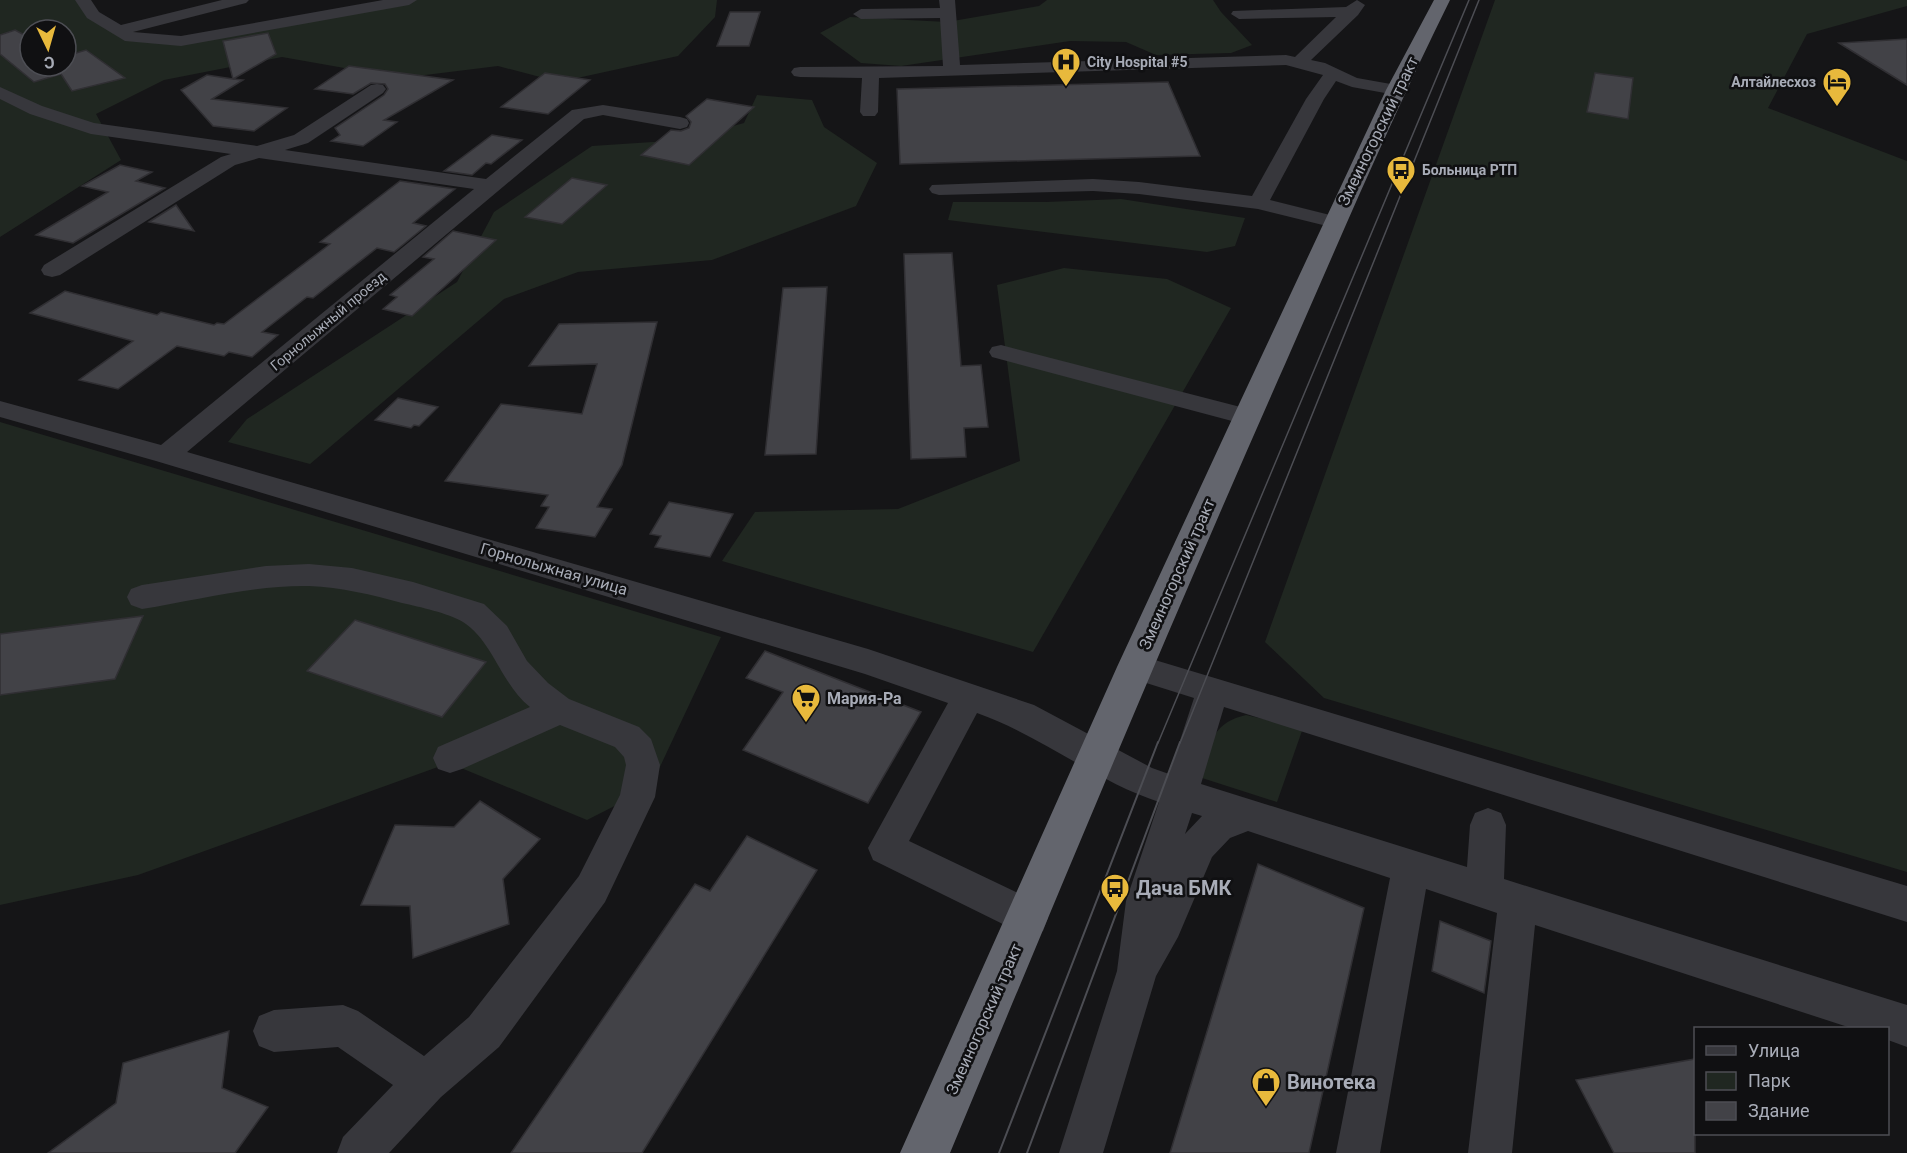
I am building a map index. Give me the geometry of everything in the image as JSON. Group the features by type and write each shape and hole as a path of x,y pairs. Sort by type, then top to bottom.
{"highway":[{"name":"Змеиногорский тракт","path":"925,1153 1029,918 1135,667 1247,417 1396,90 1442,0"}],"street":[{"path":"83,0 93,15 131,38 181,41 409,0"},
{"path":"119,30 241,0"},
{"path":"1230,0 1269,60"},
{"path":"1239,14 1356,4"},
{"path":"1300,62 1356,4"},
{"path":"861,14 948,6 952,71"},
{"path":"800,72 952,71 1269,60 1300,62 1352,82 1396,90"},
{"path":"869,112 871,73"},
{"path":"1258,203 1333,73"},
{"path":"52,270 228,161 301,139 377,89"},
{"path":"0,92 36,110 91,128 489,185"},
{"name":"Горнолыжный проезд","path":"166,455 489,185 578,114 603,110 680,123"},
{"path":"939,189 1093,185 1139,188 1258,203 1335,222"},
{"path":"1001,352 1247,417"},
{"name":"Горнолыжная улица","path":"0,409 166,455 868,662 1022,715 1142,781 1907,1026"},
{"path":"142,597 266,577 309,575 352,579 413,594 473,613 486,623 516,670 536,693 558,711 583,718 627,737 639,750 643,765 637,797 592,889 484,1032 426,1082 358,1153"},
{"path":"1135,667 1907,904"},
{"path":"1081,1153 1137,971 1145,901 1213,691"},
{"path":"969,698 886,848 1029,918"},
{"path":"450,758 558,711"},
{"path":"1137,971 1164,924 1198,846 1217,826 1248,815"},
{"path":"1488,825 1502,895 1490,1153"},
{"path":"1358,1153 1411,866"},
{"path":"274,1031 343,1026 426,1082"}],"green space":[{"path":"0,0 80,0 134,36 182,43 410,0 717,0 715,17 678,56 559,82 498,66 401,78 282,57 164,80 96,114 121,160 0,237"},
{"path":"1047,0 1213,0 1221,12 1252,45 1231,53 1156,55 1126,42 1070,41 901,66 861,63 820,33 850,17 947,22 1039,6"},
{"path":"1495,0 1907,0 1907,6 1807,34 1768,108 1907,161 1907,872 1324,698 1265,642"},
{"path":"757,95 812,100 824,127 877,163 856,206 712,260 578,272 504,299 310,464 228,442 247,419 457,282 494,212 592,146 683,140 744,123"},
{"path":"1121,199 1245,218 1235,246 1207,252 948,220 953,202"},
{"path":"1064,268 1167,279 1231,308 1033,652 722,561 755,512 898,509 1020,461 997,285"},
{"path":"0,422 721,637 650,788 587,820 449,763 138,875 0,905"},
{"path":"1246,715 1303,728 1277,802 1199,777 1209,746 1218,730 1234,719"}],"building":[{"path":"730,12 760,12 749,46 717,46"},
{"path":"15,30 18,32 18,69 0,54 0,35"},
{"path":"268,33 276,54 233,79 223,41"},
{"path":"1907,39 1907,85 1839,43"},
{"path":"86,50 125,78 72,91 64,78 78,78 78,52"},
{"path":"349,66 453,80 384,120 397,122 363,146 331,141 340,135 335,128 384,95 388,89 385,84 371,83 353,94 315,89"},
{"path":"545,73 590,80 548,114 501,107"},
{"path":"1595,73 1633,78 1628,119 1587,112"},
{"path":"207,75 243,80 212,99 287,108 254,131 213,126 181,90"},
{"path":"29,78 48,78 34,82"},
{"path":"1168,82 1200,156 900,164 897,89"},
{"path":"707,99 754,107 689,165 641,155 671,130 681,131 689,128 691,122 686,116"},
{"path":"492,135 522,140 491,164 486,163 472,175 444,171"},
{"path":"120,165 152,172 136,181 165,188 73,243 36,235 108,192 82,186"},
{"path":"572,178 607,185 562,224 525,217"},
{"path":"400,181 455,189 413,223 426,226 394,252 377,248 313,298 307,297 262,332 278,335 252,357 229,352 224,356 177,346 118,389 79,380 133,341 30,313 65,291 157,315 161,312 214,325 224,324 330,244 320,242"},
{"path":"176,205 194,231 149,222"},
{"path":"453,231 496,240 412,316 383,309 397,297 390,295 434,259 423,257"},
{"path":"952,253 961,366 981,365 988,427 964,428 966,457 911,459 904,254"},
{"path":"827,287 816,454 765,455 783,288"},
{"path":"657,322 622,465 597,507 612,509 595,537 536,528 549,507 541,506 548,495 445,481 501,404 582,414 597,364 529,366 559,324"},
{"path":"398,398 438,407 419,426 414,425 411,428 375,420"},
{"path":"669,502 733,514 710,557 655,547 661,536 650,534"},
{"path":"143,616 115,679 0,695 0,634"},
{"path":"355,620 486,662 442,717 307,671"},
{"path":"765,651 921,712 868,803 743,750 783,692 746,678"},
{"path":"480,801 540,839 503,879 509,924 413,958 410,906 361,905 395,825 454,827"},
{"path":"747,836 817,870 642,1153 511,1153 695,884 710,891"},
{"path":"1258,864 1364,908 1309,1153 1170,1153"},
{"path":"1440,921 1491,941 1484,993 1432,971"},
{"path":"229,1031 222,1088 268,1107 235,1153 48,1153 116,1103 123,1063"},
{"path":"1694,1059 1695,1153 1614,1153 1576,1080"}],"tram line":[{"path":"1158,743 1469,0"},
{"path":"1180,743 1479,0"},
{"path":"999,1153 1158,742"},
{"path":"1027,1153 1180,742"}],"place":[{"name":"City Hospital #5","path":"1066,88"},
{"name":"Алтайлесхоз","path":"1837,108"},
{"name":"Больница РТП","path":"1401,196"},
{"name":"Мария-Ра","path":"806,724"},
{"name":"Дача БМК","path":"1115,914"},
{"name":"Винотека","path":"1266,1108"}]}
